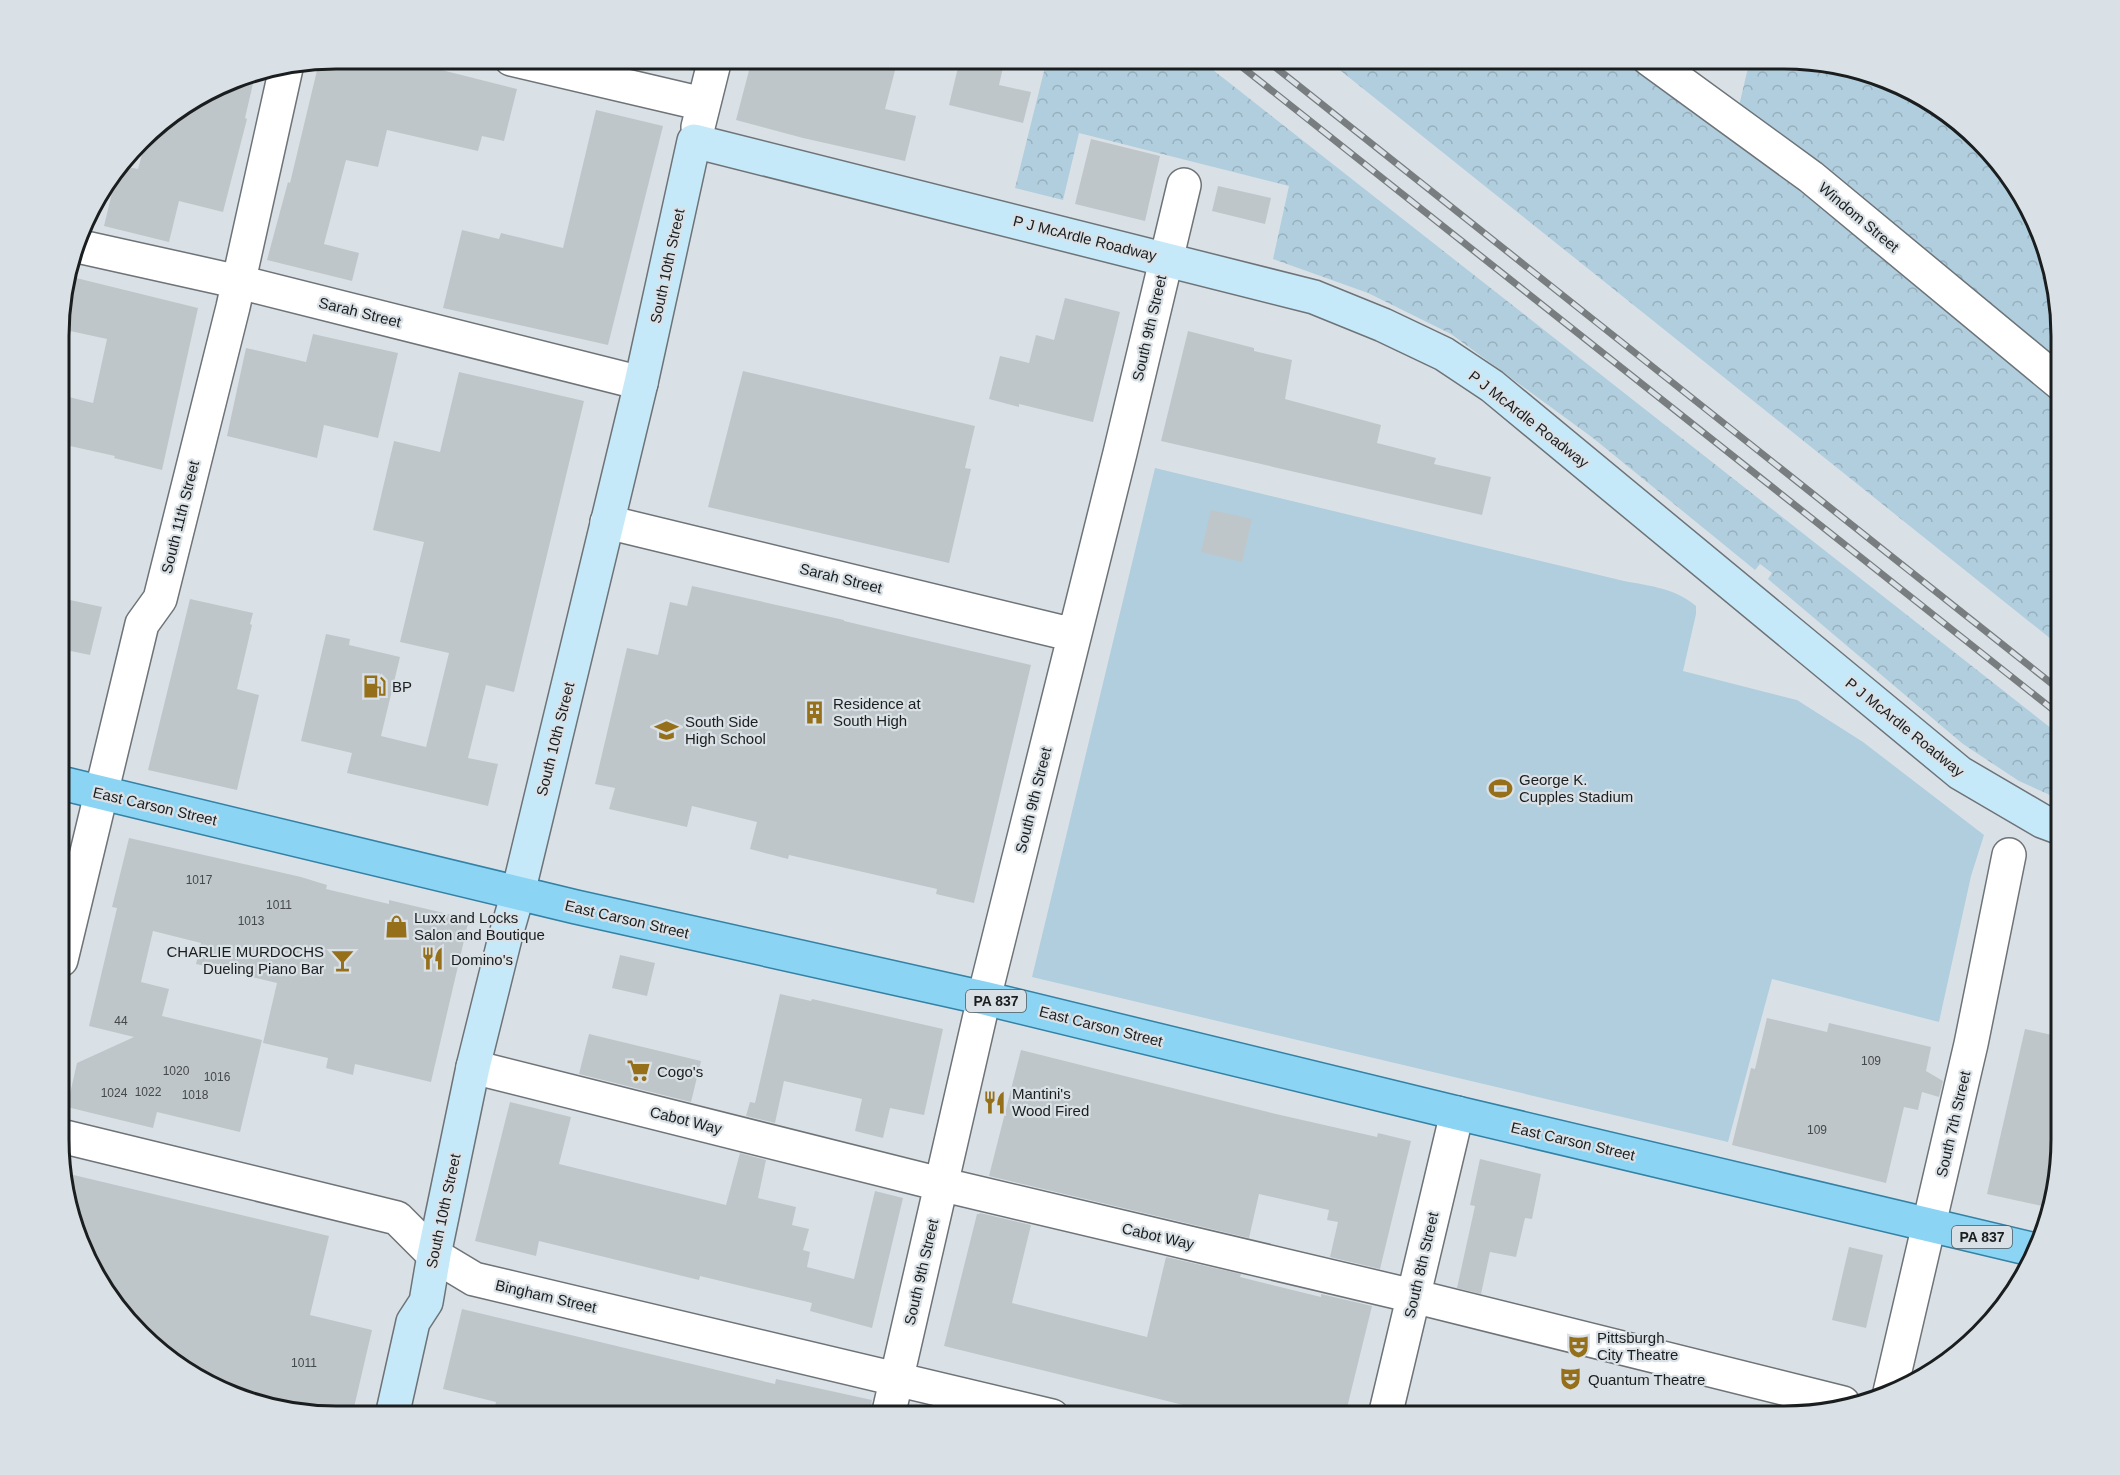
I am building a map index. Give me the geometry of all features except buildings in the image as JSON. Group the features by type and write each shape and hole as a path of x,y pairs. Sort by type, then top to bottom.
{"main road":[{"name":"P J McArdle Roadway","path":"694,141 1314,297 1383,325 1444,354 1492,386 1960,773 2051,824"},
{"name":"South 10th Street","path":"394,1406 413,1322 426,1302 473,1067 504,938 518,893 641,383 694,141"},
{"name":"East Carson Street","path":"69,785 704,937 984,998 2027,1248"}],"street":[{"path":"557,69 703,104"},
{"name":"South 10th Street","path":"694,141 712,69"},
{"name":"Windom Street","path":"1663,69 1811,177 2051,376"},
{"name":"South 11th Street","path":"69,926 142,624 160,598 239,282 285,74"},
{"name":"South 9th Street","path":"890,1406 984,998 1120,453 1184,184"},
{"name":"Sarah Street","path":"84,248 239,282 641,383"},
{"name":"Sarah Street","path":"607,522 1074,634"},
{"name":"South 7th Street","path":"1892,1383 1971,1044 2008,855"},
{"name":"Cabot Way","path":"473,1067 940,1184 1413,1296 1835,1401"},
{"name":"South 8th Street","path":"1387,1406 1457,1113"},
{"name":"Bingham Street","path":"69,1138 397,1218 434,1255 474,1279 1010,1406"}],"green space":[{"path":"1045,69 1212,69 2051,728 2051,795 2019,781 1963,744 1768,579 1772,573 1760,564 1755,570 1593,438 1451,334 1368,293 1273,259 1289,186 1079,133 1063,200 1015,188"},
{"path":"1338,69 1635,69 1720,131 1739,106 1748,69 1819,71 1853,78 1886,89 1932,114 1960,135 1985,160 2015,203 2031,234 2046,284 2051,336 2051,639"},
{"name":"George K. Cupples Stadium","path":"1155,468 1662,589 1688,600 1696,606 1696,614 1683,671 1797,700 1863,742 1984,835 1971,876 1939,1022 1772,979 1728,1142 1032,977"}],"railway":[{"path":"1245,69 2051,708"},
{"path":"1278,69 2051,683"}],"place":[{"name":"BP","path":"374,686"},
{"name":"Residence at South High","path":"815,712"},
{"name":"South Side High School","path":"667,730"},
{"name":"George K. Cupples Stadium","path":"1501,788"},
{"name":"Luxx and Locks Salon and Boutique","path":"396,926"},
{"name":"Domino's","path":"433,959"},
{"name":"CHARLIE MURDOCHS Dueling Piano Bar","path":"342,960"},
{"name":"Cogo's","path":"639,1071"},
{"name":"Mantini's Wood Fired","path":"994,1102"},
{"name":"Pittsburgh City Theatre","path":"1579,1346"},
{"name":"Quantum Theatre","path":"1570,1379"}]}
